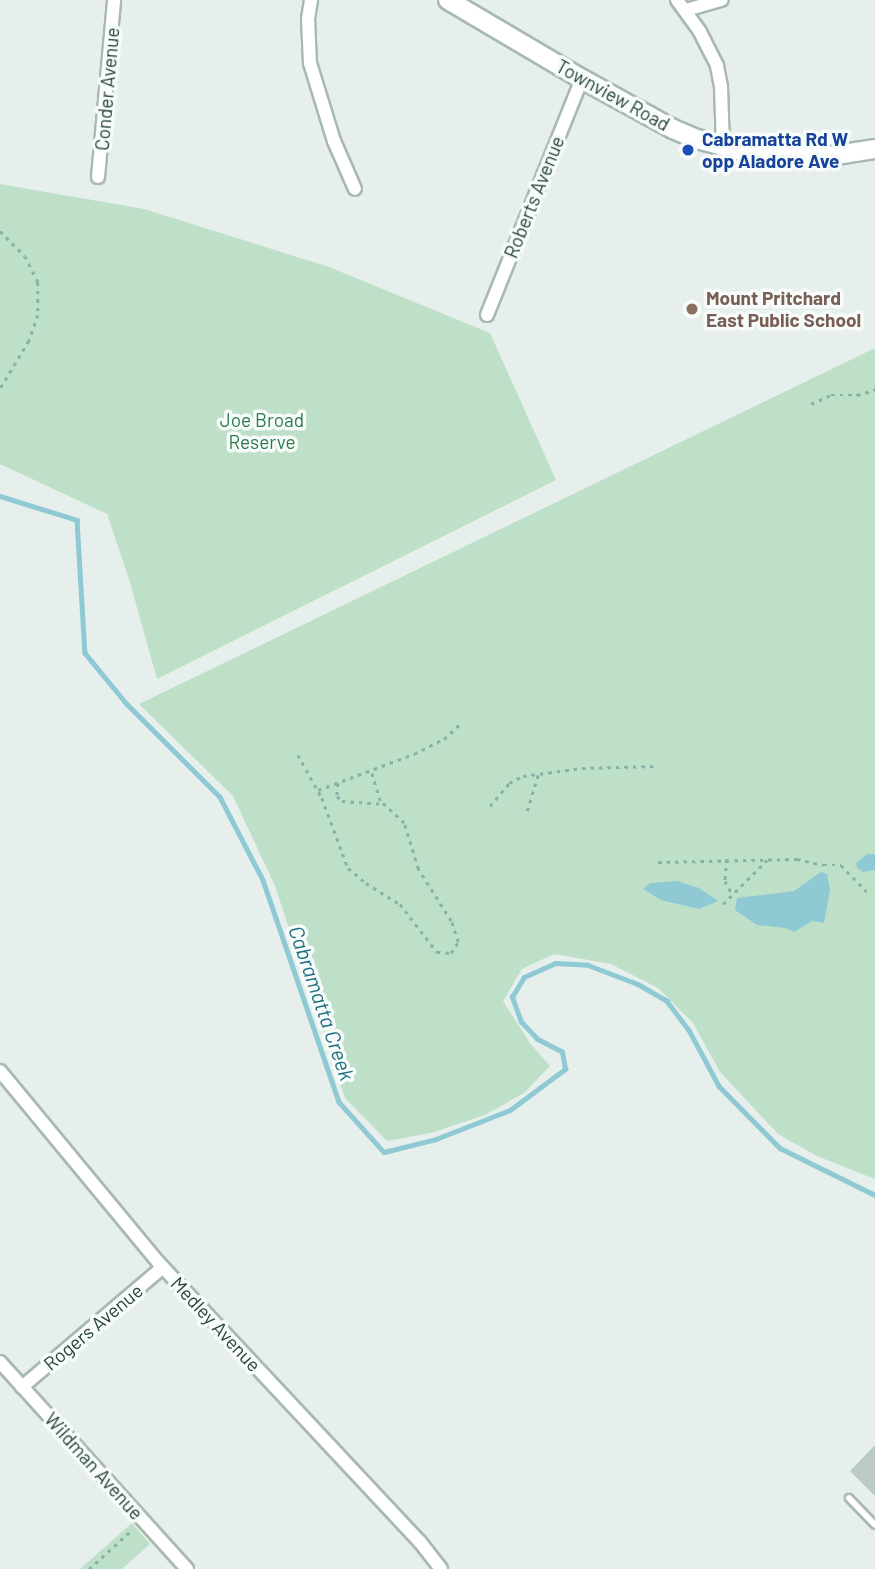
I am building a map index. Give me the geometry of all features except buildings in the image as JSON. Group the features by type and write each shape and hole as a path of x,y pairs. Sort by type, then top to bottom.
{"street":[{"name":"Conder Avenue","path":"98,177 114,0"},
{"path":"311,0 310,63 334,141 355,189"},
{"name":"Townview Road","path":"448,0 673,129 723,147 805,157 875,149"},
{"path":"722,0 682,5 717,66 721,87 723,147"},
{"name":"Roberts Avenue","path":"487,315 582,79"},
{"name":"Medley Avenue","path":"0,1072 163,1267 420,1542 441,1569"},
{"name":"Rogers Avenue","path":"22,1387 163,1267"},
{"name":"Wildman Avenue","path":"0,1362 187,1569"}],"lane":[{"path":"849,1498 875,1525"}],"path":[{"path":"0,232 25,256 38,282 38,315 29,341 0,389"},
{"path":"811,404 831,395 857,396 875,390"},
{"path":"318,790 435,744 459,725"},
{"path":"298,755 318,790 348,868 400,904 437,951 451,953 458,942 447,912 418,869 404,824 383,804 371,771"},
{"path":"490,806 513,780 538,773 582,768 657,766"},
{"path":"527,811 538,773"},
{"path":"338,783 337,796 342,801 383,804"},
{"path":"727,859 725,881 731,893"},
{"path":"658,862 797,859 841,865 867,892"},
{"path":"723,905 731,893 767,860"},
{"path":"89,1569 143,1520"}],"green space":[{"name":"Joe Broad Reserve","path":"0,184 144,209 329,267 490,333 556,480 157,679 129,579 107,514 0,464"},
{"path":"875,348 875,1179 817,1156 778,1134 720,1072 693,1023 658,988 611,964 554,954 522,969 503,1001 530,1043 550,1066 524,1093 485,1115 431,1133 387,1141 345,1098 275,886 233,796 139,704"},
{"path":"132,1523 150,1544 122,1569 80,1569"}],"water":[{"path":"867,854 875,854 875,870 863,872 857,868 856,863"},
{"path":"821,872 827,874 830,890 824,923 812,921 794,932 786,928 757,925 735,910 737,898 794,891"},
{"path":"677,881 699,888 718,901 699,909 661,900 643,889 650,883"}],"waterway":[{"name":"Cabramatta Creek","path":"0,496 77,520 85,653 126,703 220,797 263,880 339,1102 384,1152 436,1139 510,1110 565,1069 562,1052 537,1039 521,1022 512,997 524,977 555,963 588,965 638,984 667,1001 689,1030 719,1086 780,1148 875,1195"}],"place":[{"name":"Cabramatta Rd W opp Aladore Ave","path":"688,150"},
{"name":"Mount Pritchard East Public School","path":"692,309"}]}
